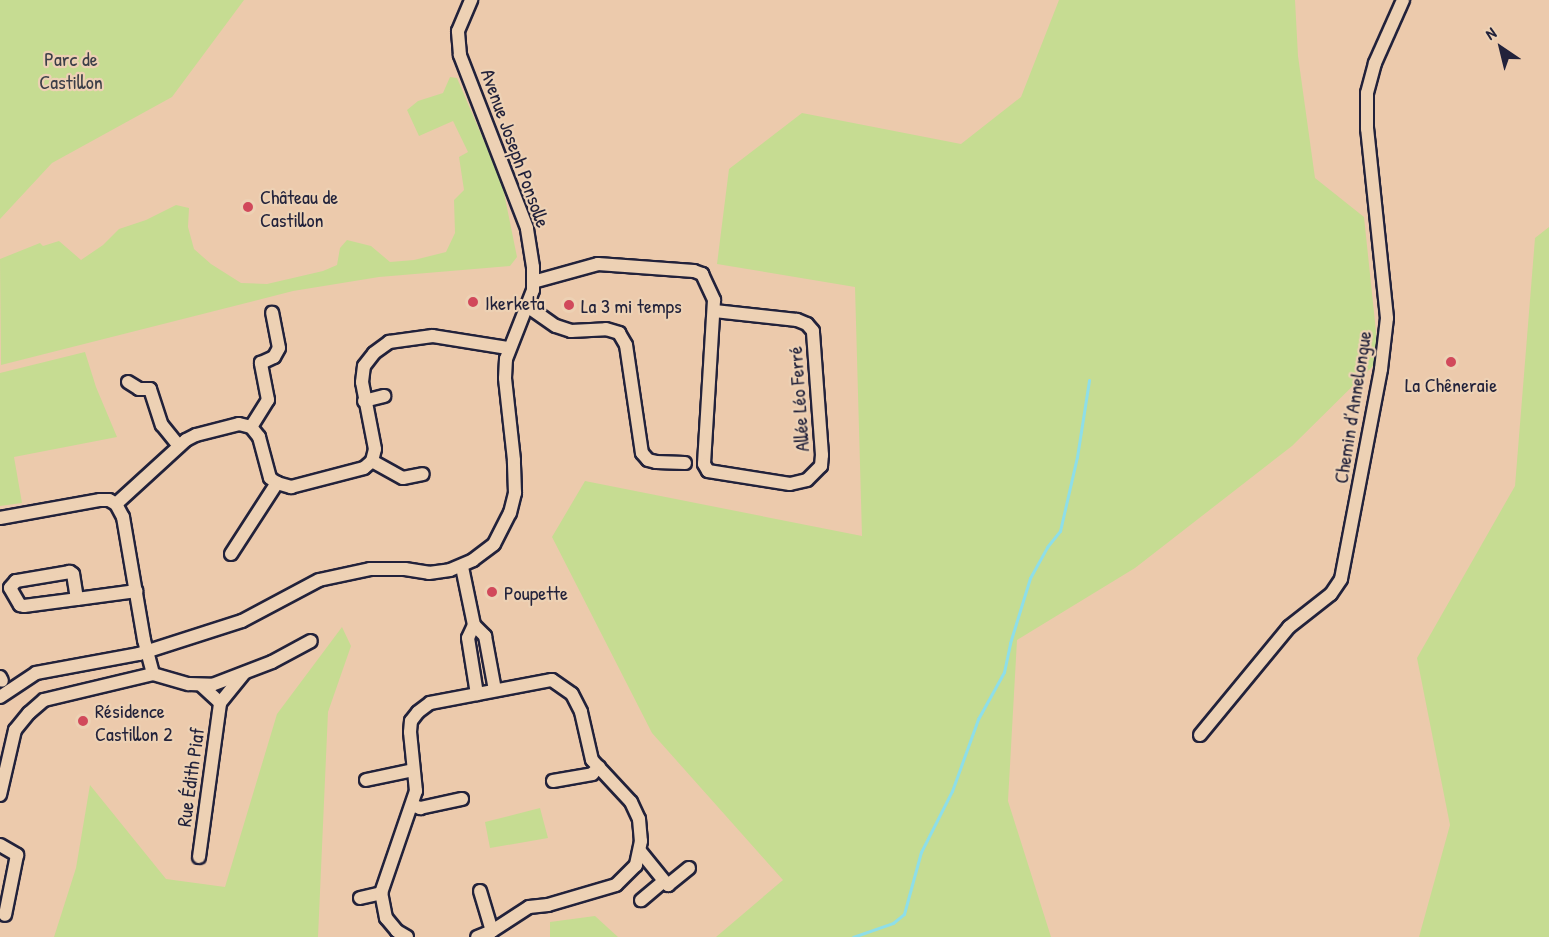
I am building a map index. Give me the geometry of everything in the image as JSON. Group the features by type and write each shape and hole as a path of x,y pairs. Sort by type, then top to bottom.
{"street":[{"name":"Avenue Joseph Ponsolle","path":"0,697 36,673 147,651 242,621 295,592 338,575 370,569 405,569 429,573 462,567 494,544 510,513 515,494 514,460 505,378 508,348 527,306 533,282 527,228 460,55 458,31 471,0"},
{"name":"Chemin d’Annelongue","path":"1200,735 1289,627 1331,594 1341,579 1381,369 1387,318 1367,129 1367,93 1375,63 1403,0"},
{"name":"Allée Léo Ferré","path":"533,282 598,264 694,271 702,274 714,300 704,464 708,471 790,484 807,480 821,466 822,455 813,331 807,324 796,320 714,310"},
{"path":"527,306 556,326 571,332 606,329 619,333 626,345 642,453 648,460 656,462 685,463"},
{"path":"251,427 268,400 261,363 274,357 279,348 272,313"},
{"path":"116,504 179,446 196,435 239,424 251,427 259,437 270,478 277,483 291,487 364,468 372,461 375,449 362,382 364,366 375,352 389,342 433,336 508,348"},
{"path":"128,382 139,389 150,389 162,425 179,446"},
{"path":"364,401 384,396"},
{"path":"372,461 403,478 423,474"},
{"path":"231,554 277,483"},
{"path":"0,518 100,500 109,500 116,504 123,517 153,674"},
{"path":"462,567 474,625 484,636 495,690"},
{"path":"77,599 73,574 70,572 16,581 10,588 20,605 24,606 77,599 136,591"},
{"path":"474,625 468,638 477,694"},
{"path":"0,795 15,730 44,700 153,674 201,685 212,685 272,662 311,641"},
{"path":"473,659 488,656"},
{"name":"Rue Édith Piaf","path":"199,857 220,703 245,673"},
{"path":"407,937 397,931 386,918 381,893 416,790 411,721 430,703 552,680 561,684 572,694 581,711 592,760 631,802 639,819 640,851 636,865 616,885 548,905 529,907 492,931 477,937"},
{"name":"Rue Édith Piaf","path":"201,685 220,703"},
{"path":"553,781 592,774 599,767"},
{"path":"366,780 413,770"},
{"path":"412,805 420,808 462,800"},
{"path":"0,845 17,855 5,915"},
{"path":"640,851 668,885 688,868"},
{"path":"641,900 664,881"},
{"path":"480,891 492,931"},
{"path":"360,898 381,893"}],"green space":[{"name":"Parc de Castillon","path":"0,0 244,0 172,97 52,163 0,219"},
{"path":"1059,0 1295,0 1298,56 1315,178 1364,217 1379,360 1292,446 1135,568 1017,640 1008,801 1051,937 716,937 783,880 652,733 552,537 585,481 862,536 855,287 717,264 729,169 802,113 961,144 1021,97"},
{"path":"450,77 457,78 502,183 517,257 510,266 379,277 293,291 1,365 0,259 40,243 43,246 59,241 81,260 103,245 119,229 146,220 176,205 189,208 188,227 194,249 211,264 241,283 267,284 323,271 337,265 340,248 347,240 371,246 390,262 414,260 446,252 455,233 454,200 464,190 459,157 468,152 453,121 419,136 407,110 418,101 443,93"},
{"path":"1549,227 1549,937 1419,937 1450,825 1417,658 1515,486 1535,238"},
{"path":"85,352 96,387 117,437 14,457 22,503 0,506 0,373"},
{"path":"342,627 351,646 328,712 318,937 54,937 76,868 90,785 166,879 225,887 277,714"},
{"path":"540,808 548,838 490,848 485,822"},
{"path":"595,916 618,937 550,937 550,922"}],"waterway":[{"path":"853,937 893,923 904,914 921,852 952,791 978,719 1004,672 1010,643 1030,578 1047,547 1060,531 1077,457 1089,380"}],"place":[{"name":"Château de Castillon","path":"248,207"},
{"name":"Ikerketa","path":"473,302"},
{"name":"La 3 mi temps","path":"569,305"},
{"name":"La Chêneraie","path":"1451,362"},
{"name":"Poupette","path":"492,592"},
{"name":"Résidence Castillon 2","path":"83,721"}]}
